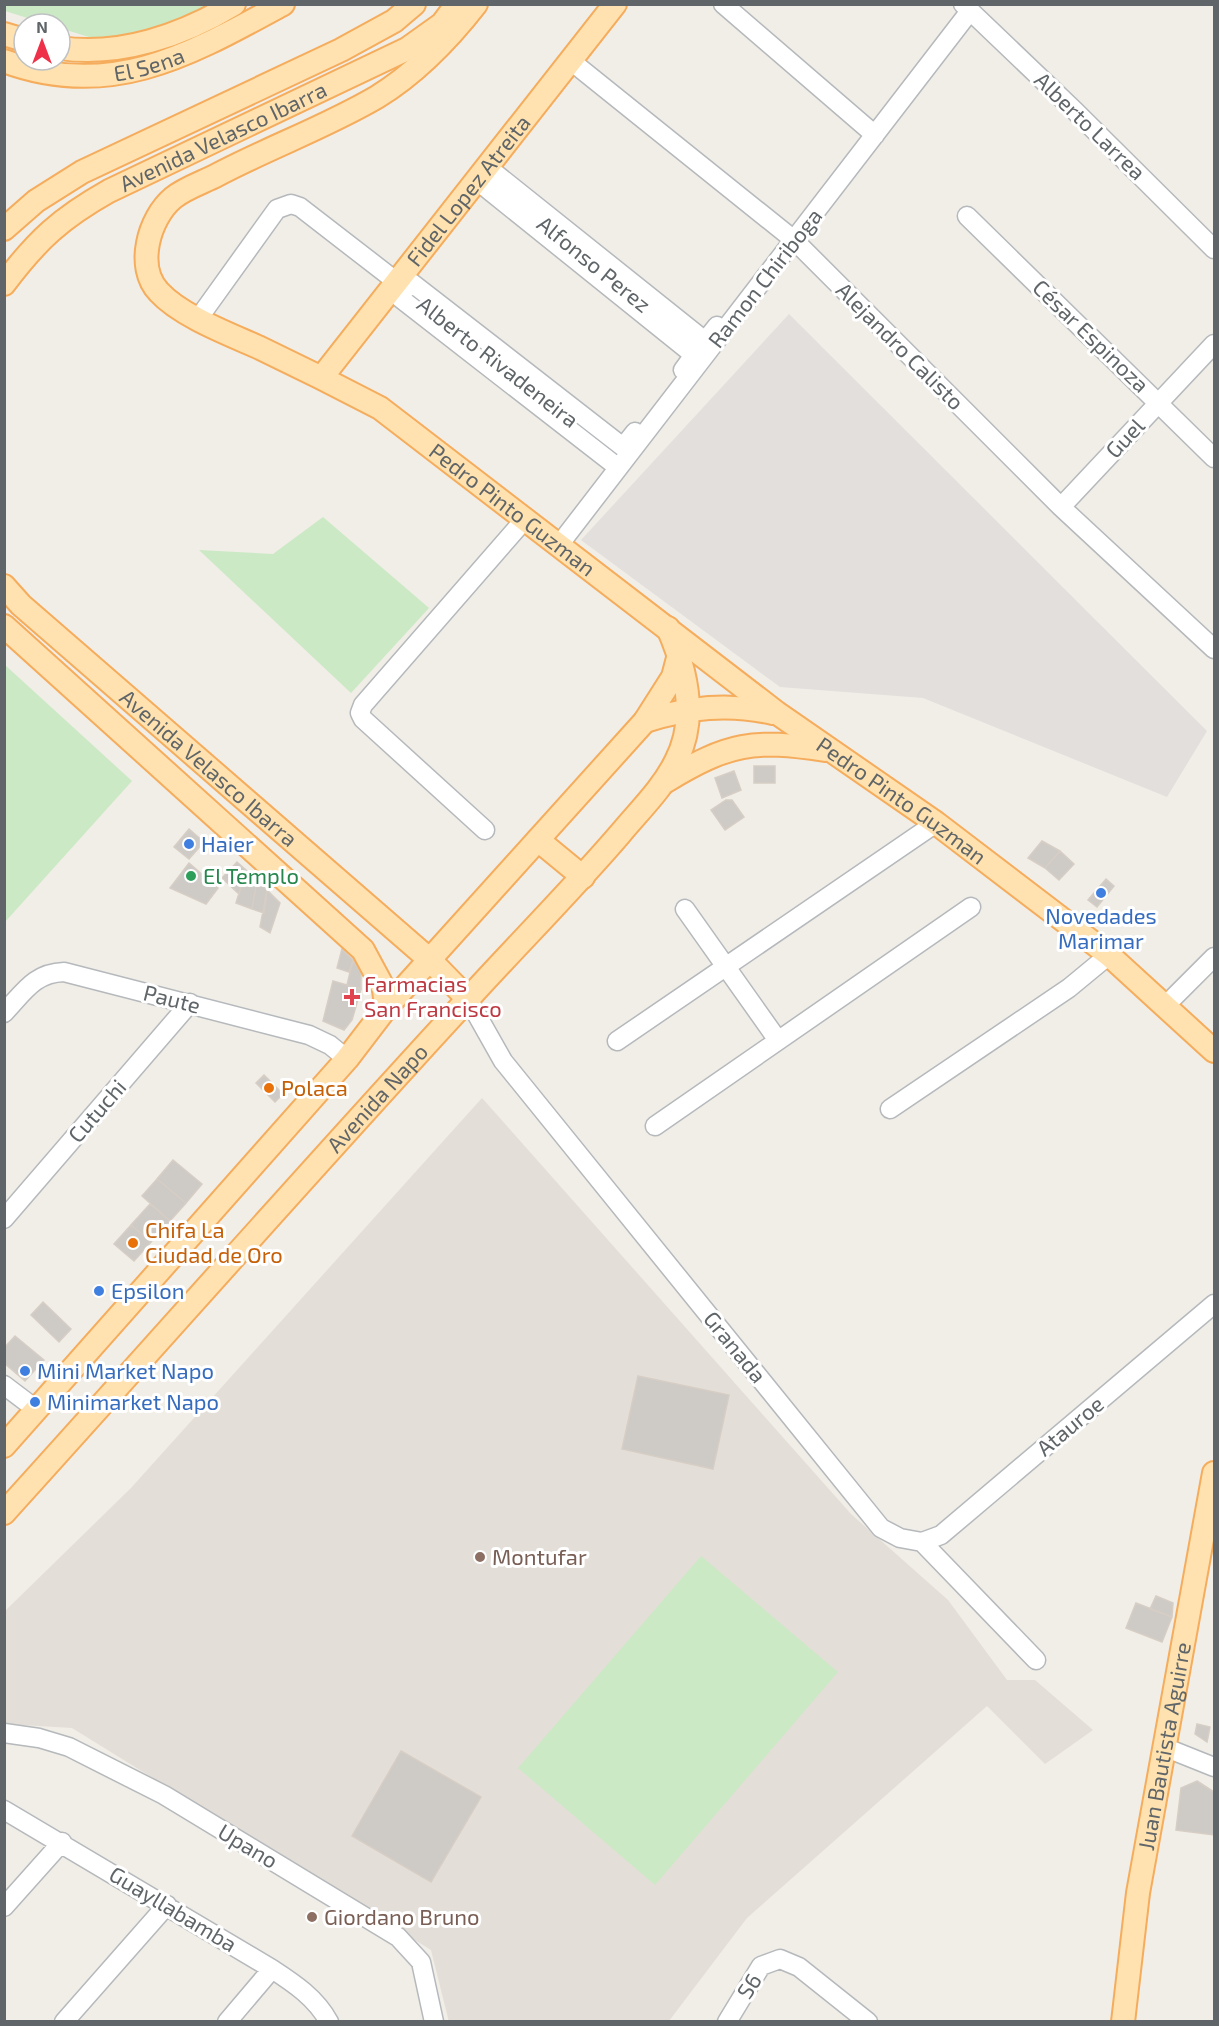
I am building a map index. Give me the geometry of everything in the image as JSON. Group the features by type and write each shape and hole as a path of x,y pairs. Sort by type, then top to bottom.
{"main road":[{"name":"El Sena","path":"72,48 115,49 154,41 234,4"},
{"path":"154,41 191,35 266,4"},
{"name":"El Sena","path":"4,61 32,71 70,75 115,75 162,63 219,39 283,4"},
{"name":"Avenida Velasco Ibarra","path":"4,228 36,201 82,172 341,50 391,13 414,4"},
{"name":"Avenida Velasco Ibarra","path":"4,284 32,248 70,213 109,191 407,49 441,24 457,4"},
{"name":"Pedro Pinto Guzman","path":"476,4 457,28 416,70 377,96 173,198 153,225 146,257 150,275 159,292 198,319 322,377 380,408 777,713 936,824 1109,954 1215,1051"},
{"name":"Fidel Lopez Atreita","path":"322,377 403,288 488,179 615,4"},
{"name":"Avenida Velasco Ibarra","path":"4,586 30,613 430,960 468,999"},
{"name":"Avenida Velasco Ibarra","path":"4,626 363,950 384,989 386,1008"},
{"name":"Avenida Napo","path":"4,1513 468,999 583,877 664,781 678,759 688,709 686,683 668,628"},
{"path":"4,1446 347,1059 386,1008 645,721 674,677 678,658"},
{"path":"645,721 688,709 733,706 777,713"},
{"path":"664,781 702,759 742,746 777,742 828,750"},
{"path":"538,840 583,877"},
{"name":"Juan Bautista Aguirre","path":"1123,2022 1138,1893 1215,1473"}],"street":[{"path":"723,4 875,135"},
{"name":"Ramon Chiriboga","path":"559,545 618,461 706,354 875,135 967,8"},
{"name":"Alberto Larrea","path":"967,8 1215,249"},
{"path":"488,179 705,341 782,243 571,67"},
{"name":"Alejandro Calisto","path":"571,67 794,240 1061,507 1215,649"},
{"path":"403,288 623,447 694,355 488,179"},
{"name":"Alfonso Perez","path":"488,179 706,354"},
{"name":"Alberto Rivadeneira","path":"198,319 277,209 291,204 300,207 618,461"},
{"name":"César Espinoza","path":"967,216 1215,458"},
{"name":"Guel","path":"1061,507 1215,344"},
{"path":"485,830 360,713 363,705 525,519"},
{"path":"617,1041 936,824"},
{"path":"655,1126 971,906"},
{"path":"685,909 777,1039"},
{"path":"890,1109 1069,988 1109,954"},
{"path":"1166,1005 1215,957"},
{"name":"Paute","path":"4,1012 37,978 49,973 64,972 309,1035 330,1045 347,1059"},
{"name":"Granada","path":"468,999 503,1061 881,1527 900,1538 922,1542"},
{"name":"Cutuchi","path":"4,1219 190,1003"},
{"name":"Atauroe","path":"922,1542 941,1535 1215,1304"},
{"path":"4,1386 37,1410"},
{"path":"922,1542 1036,1660"},
{"name":"Upano","path":"4,1733 39,1738 69,1747 164,1795 398,1937 421,1962 434,2022"},
{"path":"1164,1747 1215,1767"},
{"name":"Guayllabamba","path":"4,1810 62,1842 272,1969 303,1990 322,2009 330,2022"},
{"path":"4,1907 62,1842"},
{"path":"64,2022 167,1905"},
{"name":"S6","path":"727,2022 761,1966 780,1959 799,1967 865,2021"},
{"path":"226,2022 272,1969"}],"shaded area":[{"path":"789,314 1207,731 1167,797 923,698 780,687 581,540"},
{"name":"Montufar","path":"482,1098 851,1514 948,1600 1007,1680 1035,1680 1093,1730 1045,1764 987,1706 747,1918 669,2021 449,2022 431,1950 72,1728 5,1724 5,1611 131,1488"}],"green space":[{"path":"4,5 241,5 140,44 92,38 72,32 72,12 12,13 5,11"},
{"path":"323,517 429,608 351,693 199,550 273,554"},
{"path":"4,665 132,781 5,922"},
{"path":"701,1556 838,1672 655,1885 518,1768"}],"building":[{"path":"754,766 775,766 775,783 754,783"},
{"path":"734,771 741,790 722,798 715,778"},
{"path":"726,800 732,800 744,817 725,830 711,810"},
{"name":"Haier","path":"189,829 204,842 189,859 174,847"},
{"path":"1042,841 1060,851 1045,868 1028,858"},
{"path":"1060,851 1074,864 1059,880 1045,868"},
{"path":"237,862 246,870 239,894 222,878"},
{"name":"El Templo","path":"189,863 218,888 206,904 170,888"},
{"path":"246,870 257,881 252,909 236,903"},
{"name":"Novedades Marimar","path":"1106,879 1114,886 1097,907 1088,900"},
{"path":"257,881 267,890 264,913 252,909"},
{"path":"267,890 280,903 270,933 260,927"},
{"path":"342,949 353,960 349,972 337,968"},
{"path":"353,960 361,973 361,989 347,985"},
{"path":"333,981 361,989 352,1020 344,1030 323,1021"},
{"name":"Polaca","path":"264,1075 283,1094 275,1102 256,1083"},
{"path":"173,1160 202,1184 186,1203 157,1179"},
{"path":"157,1179 186,1203 170,1221 142,1196"},
{"path":"150,1204 170,1221 151,1242 131,1225"},
{"name":"Chifa La Ciudad de Oro","path":"131,1225 151,1242 134,1261 114,1244"},
{"path":"43,1302 71,1329 59,1342 31,1315"},
{"path":"15,1336 44,1360 25,1381 4,1363 4,1348"},
{"path":"638,1376 729,1395 713,1469 622,1449"},
{"path":"1156,1596 1173,1603 1172,1617 1150,1609"},
{"path":"1136,1603 1172,1617 1162,1642 1126,1628"},
{"path":"1197,1724 1210,1727 1207,1742 1195,1734"},
{"path":"401,1751 481,1797 431,1882 352,1836"},
{"path":"1197,1781 1214,1792 1214,1835 1176,1830 1181,1788"}],"place":[{"name":"Haier","path":"189,844"},
{"name":"El Templo","path":"191,876"},
{"name":"Novedades Marimar","path":"1101,893"},
{"name":"Farmacias San Francisco","path":"352,997"},
{"name":"Polaca","path":"269,1088"},
{"name":"Chifa La Ciudad de Oro","path":"133,1243"},
{"name":"Epsilon","path":"99,1291"},
{"name":"Mini Market Napo","path":"25,1371"},
{"name":"Minimarket Napo","path":"35,1402"},
{"name":"Montufar","path":"480,1557"},
{"name":"Giordano Bruno","path":"312,1917"}]}
